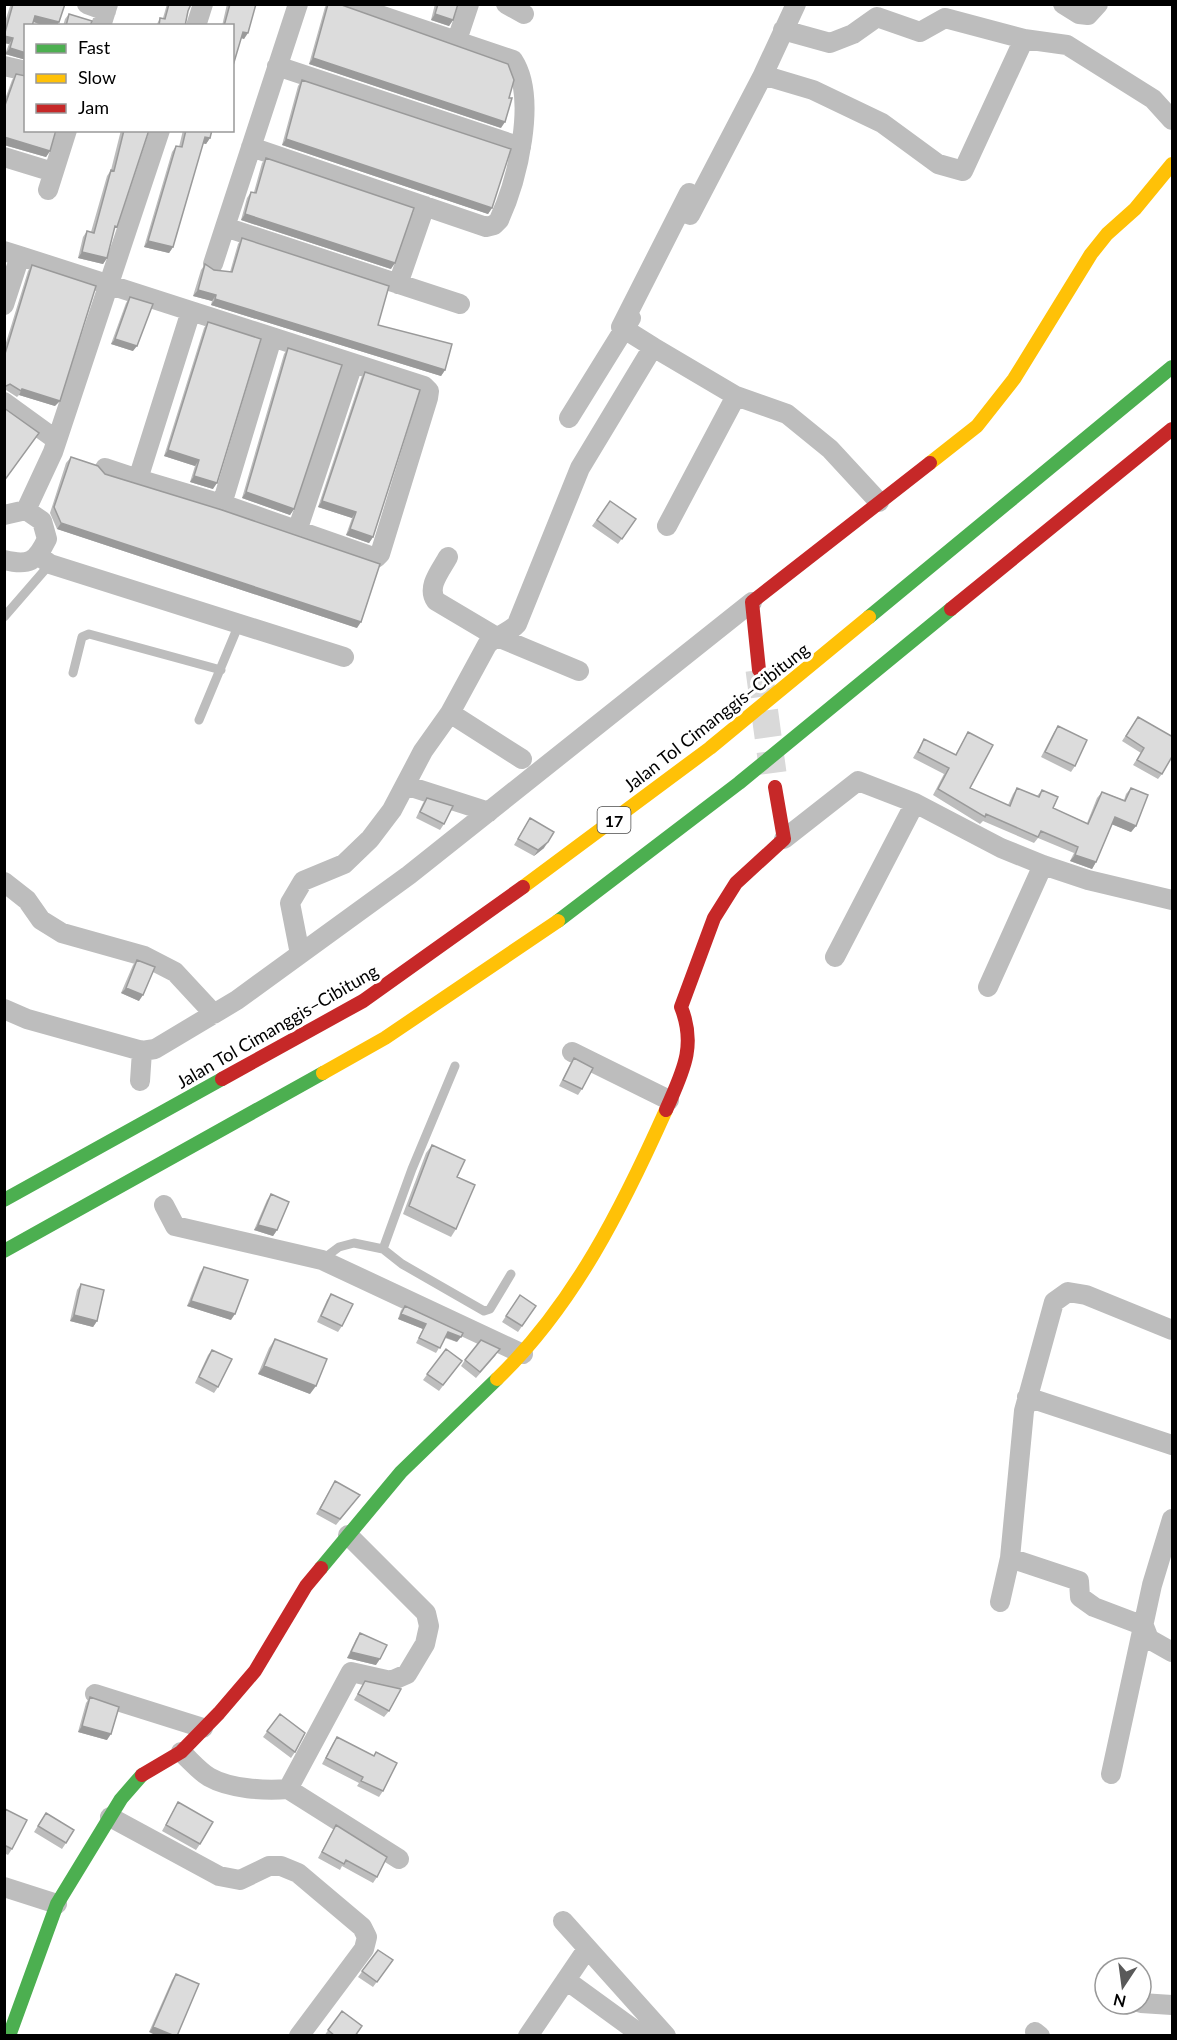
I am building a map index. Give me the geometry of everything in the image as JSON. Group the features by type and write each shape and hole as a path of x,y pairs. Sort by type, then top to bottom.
{"main road":[{"path":"759,670 752,602 977,426 1014,380 1091,254 1107,234 1135,209 1173,164"},
{"name":"Jalan Tol Cimanggis–Cibitung","path":"4,1200 363,1001 510,897 710,748 1173,367"},
{"name":"17","path":"4,1251 385,1038 562,918 739,783 1173,429"},
{"path":"9,2036 12,2000 57,1904 110,1817 143,1774 181,1752 255,1671 306,1586 348,1535 401,1472 523,1354 562,1306 620,1205 669,1100 689,1049 688,1024 681,1006 714,918 736,883 784,839 775,787"}],"street":[{"path":"87,4 105,14"},
{"path":"197,24 203,4"},
{"path":"213,264 298,4"},
{"path":"251,147 486,227 494,225 502,212 521,147 525,103 519,69 513,60 380,10 347,4"},
{"path":"457,40 469,4"},
{"path":"506,4 524,14"},
{"path":"689,193 621,327 569,417 665,265 763,75 796,4"},
{"path":"1063,4 1078,14 1088,15 1098,4"},
{"path":"783,30 830,44 853,34 877,17 921,32 945,18 1024,39 1067,45 1153,99 1173,120"},
{"path":"763,75 813,90 882,123 938,164 963,171 1024,39"},
{"path":"4,66 24,71"},
{"path":"277,66 521,147"},
{"path":"4,157 50,181 66,132"},
{"path":"26,510 53,452 159,132"},
{"path":"398,284 425,206"},
{"path":"225,226 460,304"},
{"path":"4,305 12,254 424,386 429,391 380,554 376,558 370,558 222,504 105,468"},
{"path":"138,479 191,311"},
{"path":"621,327 736,396 787,414 830,449 879,502"},
{"path":"222,504 273,338"},
{"path":"300,954 290,903 303,881 344,864 370,840 392,810 423,751 450,713 471,672 495,636 510,631 517,624 580,468 653,347"},
{"path":"297,531 353,364"},
{"path":"667,526 736,396"},
{"path":"4,402 56,439"},
{"path":"4,515 26,510 42,521 47,539 45,560"},
{"path":"448,557 436,578 432,595 436,601 495,636 579,671"},
{"path":"4,560 22,564 45,560 344,657"},
{"path":"4,1009 27,1019 142,1051 155,1049 214,1014 417,869 752,602"},
{"path":"450,713 522,759"},
{"path":"784,839 858,781 915,803 1001,848 1043,865 1088,880 1173,900"},
{"path":"405,785 489,812"},
{"path":"835,957 915,803"},
{"path":"988,987 1043,865"},
{"path":"4,882 27,900 41,920 62,933 144,956 175,972 214,1014"},
{"path":"140,1081 142,1051"},
{"path":"572,1052 669,1100"},
{"path":"164,1205 175,1226 322,1260 523,1354"},
{"path":"1000,1602 1010,1558 1027,1397 1054,1302 1068,1292 1086,1294 1173,1330"},
{"path":"1027,1397 1173,1445"},
{"path":"1111,1774 1144,1626 1165,1570 1173,1519"},
{"path":"288,1789 351,1672 391,1681 407,1674 428,1635 429,1626 426,1613 348,1535"},
{"path":"1010,1558 1079,1581 1080,1597 1094,1607 1144,1626 1149,1639 1173,1652"},
{"path":"95,1694 203,1728"},
{"path":"181,1752 210,1777 233,1785 273,1790 288,1789 399,1859"},
{"path":"110,1817 219,1876 240,1880 269,1866 281,1866 298,1873 362,1927 367,1937 363,1949 299,2036"},
{"path":"4,1887 57,1904"},
{"path":"563,1921 666,2036"},
{"path":"528,2036 587,1948"},
{"path":"566,1980 643,2036"},
{"path":"1153,2003 1173,2004"}],"lane":[{"path":"4,617 45,560"},
{"path":"199,720 239,624"},
{"path":"73,673 82,637 89,634 220,670"},
{"path":"383,1249 412,1169 455,1066"},
{"path":"322,1260 339,1247 354,1243 383,1249 402,1264 484,1311 490,1309 511,1274"}],"building":[{"path":"13,4 65,4 59,22 35,16 33,24 24,24 24,52 10,48 13,38 4,36"},
{"path":"169,4 191,4 185,24 159,24 160,18 165,19"},
{"path":"230,4 256,4 248,33 243,32 234,62 234,24 225,24"},
{"path":"328,4 339,4 508,64 514,80 509,98 512,98 505,122 313,58"},
{"path":"438,4 458,4 453,20 435,14"},
{"path":"69,14 92,21 91,24 66,24"},
{"path":"16,74 24,76 24,132 55,132 50,151 4,137 4,108"},
{"path":"302,80 511,149 492,208 286,139"},
{"path":"124,132 148,132 117,227 115,226 107,258 82,252 87,231 94,233 111,170 114,171"},
{"path":"186,132 212,132 210,138 205,137 173,247 148,241 176,146 182,147"},
{"path":"266,158 414,208 395,263 245,214 251,192 256,193"},
{"path":"242,238 389,286 378,325 452,344 445,370 215,299 216,295 198,290 205,264 214,270 232,272"},
{"path":"32,265 96,286 60,401 22,389 21,391 10,384 4,387 4,357"},
{"path":"130,297 153,304 137,346 115,339"},
{"path":"208,322 261,339 217,483 194,476 199,460 168,450"},
{"path":"288,348 342,365 294,509 246,492"},
{"path":"365,372 420,390 373,537 350,529 356,512 322,501"},
{"path":"4,408 39,433 4,481"},
{"path":"71,457 98,466 105,474 222,510 380,564 361,622 61,523 54,507"},
{"path":"610,501 636,519 622,539 597,520"},
{"path":"1138,717 1173,737 1173,755 1162,774 1137,760 1144,748 1126,736"},
{"path":"1058,726 1087,740 1075,766 1045,752"},
{"path":"968,732 993,745 970,788 1010,806 1017,788 1039,797 1042,790 1058,797 1053,808 1088,824 1102,792 1125,801 1131,788 1148,795 1136,826 1115,817 1096,862 1075,855 1078,847 1041,831 1038,837 986,814 985,817 938,789 949,768 918,752 924,739 956,755"},
{"path":"427,798 453,806 444,824 420,812"},
{"path":"530,818 554,832 548,842 538,850 518,839"},
{"path":"137,960 155,967 143,995 126,988"},
{"path":"574,1058 593,1068 582,1089 563,1080"},
{"path":"432,1145 465,1160 457,1177 475,1185 456,1229 409,1206"},
{"path":"271,1194 289,1202 277,1230 258,1225"},
{"path":"204,1267 248,1280 235,1314 191,1301"},
{"path":"81,1284 104,1290 97,1321 74,1315"},
{"path":"331,1294 353,1304 342,1326 321,1316"},
{"path":"520,1295 536,1306 522,1326 506,1316"},
{"path":"405,1306 463,1333 461,1337 448,1332 440,1348 419,1338 426,1324 401,1314"},
{"path":"275,1339 327,1359 316,1386 264,1366"},
{"path":"481,1340 500,1349 480,1372 465,1360"},
{"path":"446,1349 462,1361 443,1385 427,1374"},
{"path":"212,1350 232,1359 218,1387 199,1377"},
{"path":"335,1481 360,1495 340,1519 320,1509"},
{"path":"360,1633 387,1645 380,1659 351,1652"},
{"path":"365,1681 401,1689 389,1711 358,1694"},
{"path":"90,1697 119,1707 111,1734 82,1726"},
{"path":"280,1714 305,1733 295,1752 267,1731"},
{"path":"337,1737 374,1756 376,1752 397,1763 383,1791 361,1781 363,1777 326,1758"},
{"path":"178,1802 213,1822 200,1844 166,1825"},
{"path":"5,1809 27,1820 12,1849 4,1845"},
{"path":"46,1813 74,1830 66,1843 38,1826"},
{"path":"336,1825 387,1857 377,1877 346,1860 344,1864 322,1852"},
{"path":"378,1950 393,1960 377,1982 362,1971"},
{"path":"176,1974 199,1984 177,2036 175,2036 153,2027"},
{"path":"342,2011 362,2026 355,2036 335,2036 328,2030"}],"tunnel":[{"path":"759,670 773,773"}],"traffic: fast":[{"path":"869,617 1172,367"},
{"path":"558,921 739,783 951,609"},
{"path":"4,1251 323,1073"},
{"path":"4,1200 222,1079"},
{"path":"321,1568 401,1472 497,1379"},
{"path":"9,2036 57,1904 121,1799 142,1775"}],"traffic: slow":[{"path":"930,463 977,426 1014,379 1091,254 1107,234 1135,209 1172,164"},
{"path":"523,887 710,748 869,617"},
{"path":"323,1073 385,1038 558,921"},
{"path":"497,1379 525,1350 573,1287 614,1218 666,1110"}],"traffic: jam":[{"path":"951,609 1172,429"},
{"path":"759,670 752,602 930,463"},
{"path":"666,1110 682,1072 688,1047 686,1021 681,1007 714,918 736,883 784,839 775,787"},
{"path":"222,1079 363,1001 523,887"},
{"path":"142,1775 181,1752 219,1713 255,1671 306,1586 321,1568"}]}
